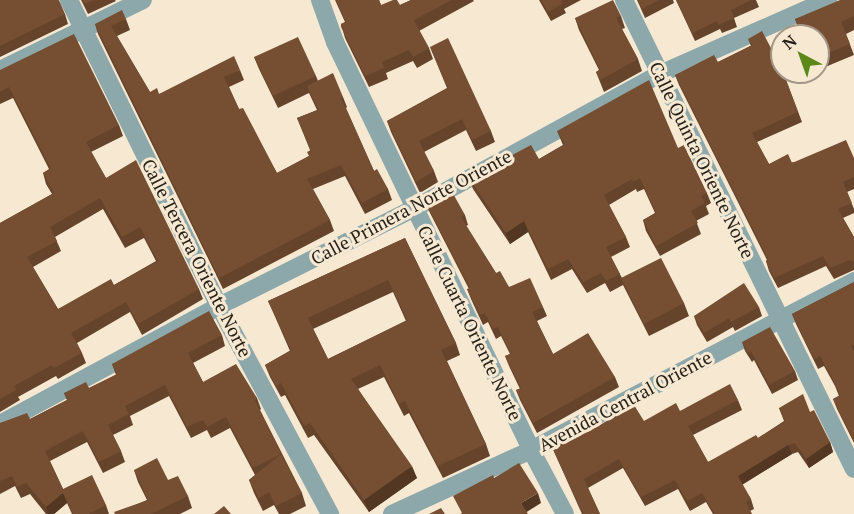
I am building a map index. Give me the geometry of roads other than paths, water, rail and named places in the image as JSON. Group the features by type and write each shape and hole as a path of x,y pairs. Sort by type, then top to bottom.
{"street":[{"name":"Calle Tercera Oriente Norte","path":"69,0 219,306 330,514"},
{"path":"0,70 143,0"},
{"name":"Calle Cuarta Oriente Norte","path":"320,0 335,42 531,450 565,514"},
{"name":"Calle Quinta Oriente Norte","path":"624,0 779,321 854,469"},
{"name":"Calle Primera Norte Oriente","path":"0,424 219,306 415,208 660,74 828,0"},
{"name":"Avenida Central Oriente","path":"392,514 531,450 854,281"}]}
